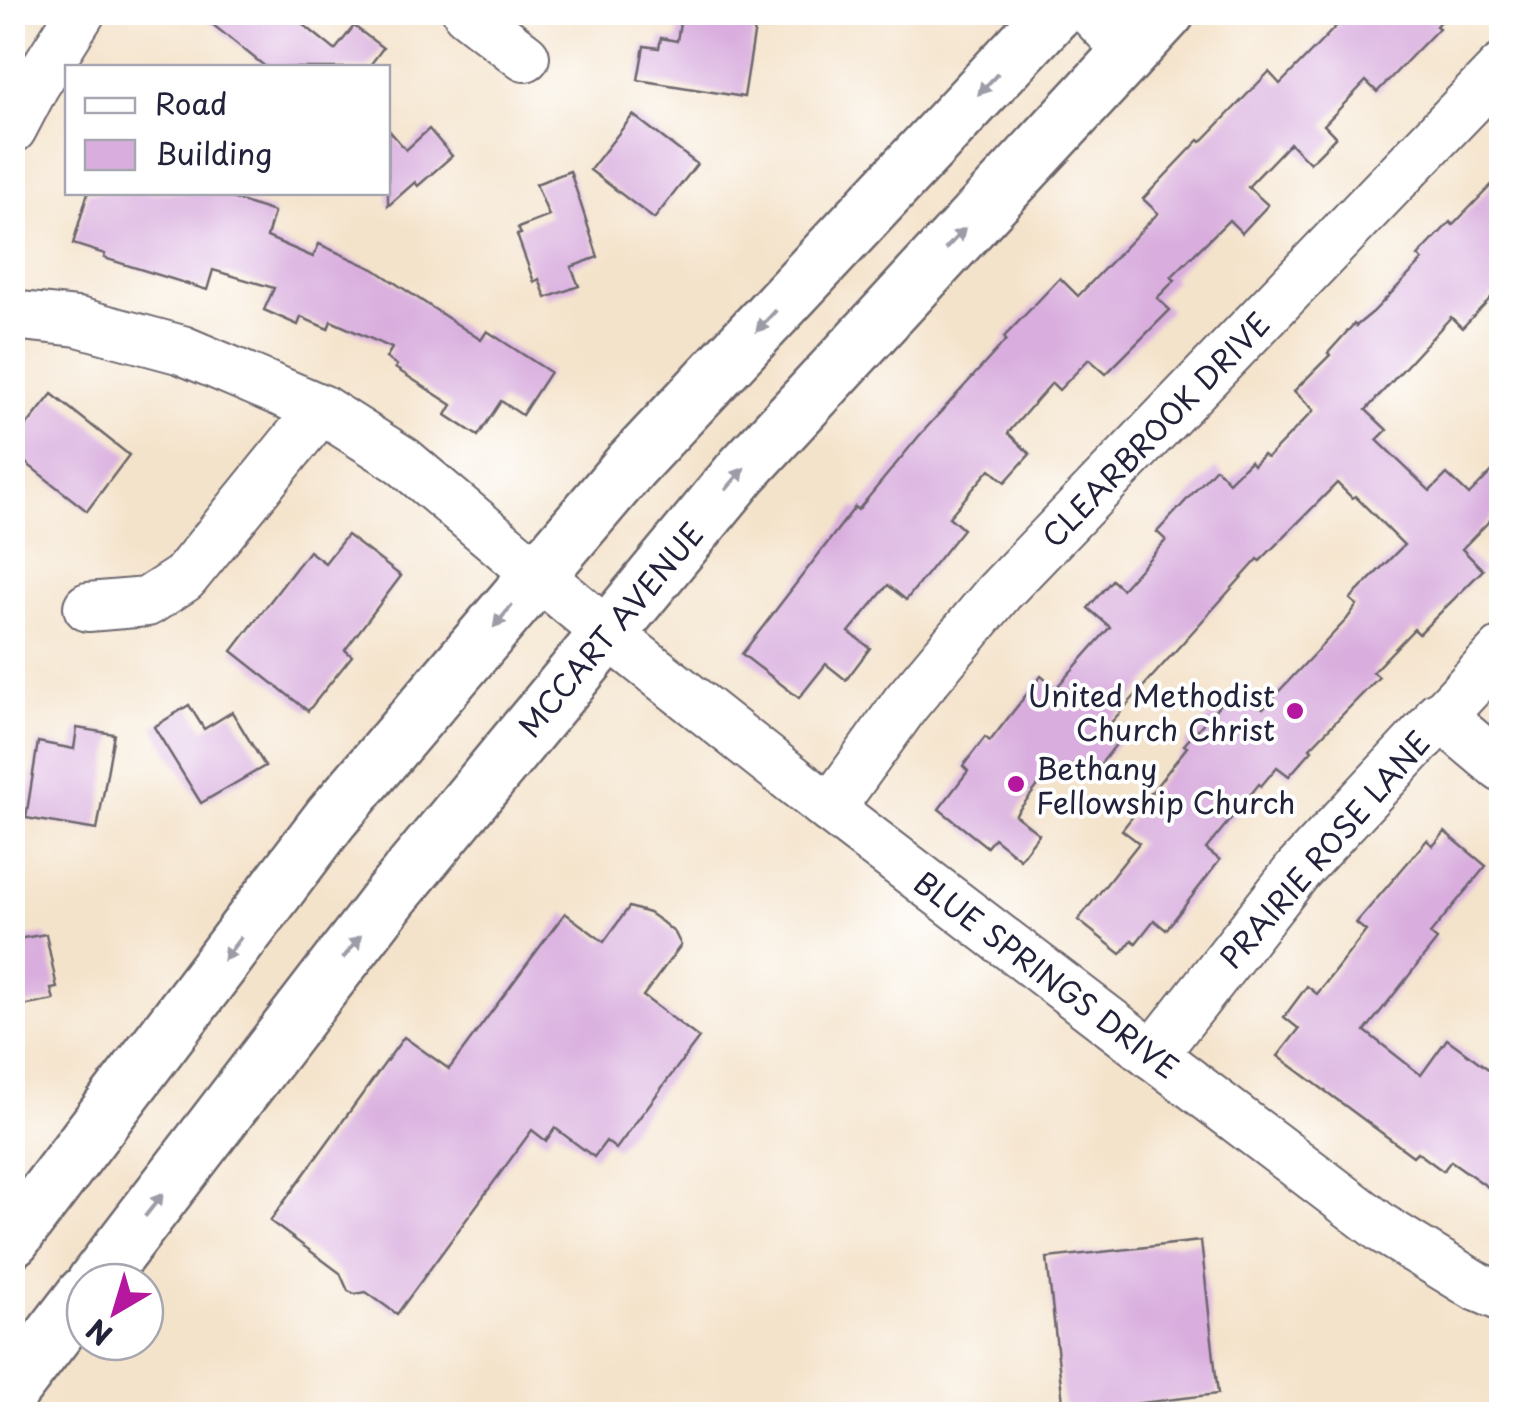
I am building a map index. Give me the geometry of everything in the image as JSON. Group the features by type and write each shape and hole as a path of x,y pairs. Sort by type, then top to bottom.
{"main road":[{"path":"12,1239 331,818 631,465 1055,12"},
{"name":"MCCART AVENUE","path":"109,1262 391,896 742,470 1167,12"},
{"path":"12,1388 65,1320"}],"street":[{"path":"12,129 81,12"},
{"path":"467,12 524,57"},
{"path":"1091,12 1129,51"},
{"name":"CLEARBROOK DRIVE","path":"830,808 906,703 999,592 1502,68"},
{"name":"BLUE SPRINGS DRIVE","path":"12,315 78,322 182,350 322,409 403,461 606,632 1153,1055 1383,1229 1476,1286 1502,1296"},
{"path":"88,607 147,602 184,578 322,409"},
{"name":"PRAIRIE ROSE LANE","path":"1153,1055 1299,868 1502,650"},
{"path":"1439,715 1502,768"}],"building":[{"path":"197,12 288,12 335,50 354,26 383,48 370,65 263,65"},
{"path":"1350,12 1448,12 1436,26 1439,28 1377,92 1366,81 1324,125 1336,137 1310,163 1290,143 1248,187 1268,205 1242,233 1229,220 1171,277 1175,280 1157,298 1170,310 1106,374 1089,359 1059,390 1052,383 1008,433 1030,454 1005,482 990,469 949,517 963,529 906,600 888,585 849,632 870,648 846,680 826,664 799,698 742,654 855,507 858,510 1006,340 1004,337 1060,278 1078,296 1158,213 1143,199 1199,140 1269,72 1280,84"},
{"path":"681,17 755,28 744,97 638,80 644,46 659,48 661,38 677,41"},
{"path":"633,115 697,164 654,219 590,170"},
{"path":"429,129 452,156 388,206 390,131 406,150"},
{"path":"570,171 598,257 571,267 579,286 546,298 539,279 534,282 518,228 549,216 536,184"},
{"path":"1502,174 1502,286 1462,328 1451,317 1366,410 1387,430 1377,440 1430,491 1447,474 1469,495 1502,461 1502,508 1462,549 1483,570 1419,634 1414,629 1373,672 1379,677 1310,748 1289,776 1277,767 1259,784 1206,849 1220,860 1166,930 1154,920 1136,943 1132,940 1121,954 1078,920 1139,843 1122,830 1187,747 1184,745 1237,685 1263,708 1347,619 1357,605 1350,599 1404,545 1355,496 1352,498 1337,483 1258,559 1107,727 1121,738 1089,779 1072,766 1063,778 1051,769 1015,815 1039,834 1020,859 994,838 987,847 939,809 968,771 963,766 985,737 990,741 1041,676 1056,688 1110,627 1088,608 1112,580 1122,589 1166,540 1157,532 1216,468 1229,482 1250,461 1253,465 1263,455 1267,458 1314,410 1294,391 1354,324 1373,312 1423,260 1418,256 1450,222 1453,225"},
{"path":"87,195 222,195 274,212 267,237 313,257 319,244 374,269 481,340 487,331 550,372 522,415 501,401 478,436 446,415 452,405 395,368 397,365 386,358 392,348 331,321 328,329 301,317 298,325 264,310 274,288 213,270 207,290 104,258 105,254 73,244"},
{"path":"52,394 129,455 87,511 12,452 12,444"},
{"path":"347,535 401,576 345,650 352,656 308,711 232,651 309,551 325,563"},
{"path":"189,705 204,729 232,712 265,766 201,803 154,727"},
{"path":"77,728 114,734 97,830 26,818 38,742 74,749"},
{"path":"1445,832 1486,866 1430,934 1437,940 1365,1031 1421,1075 1447,1039 1502,1079 1502,1197 1451,1161 1443,1171 1417,1152 1413,1156 1278,1056 1299,1029 1284,1017 1307,986 1317,994 1366,931 1356,923 1427,840 1433,846"},
{"path":"629,907 662,922 675,933 681,945 643,996 699,1038 616,1149 606,1141 594,1157 555,1128 546,1141 532,1130 397,1314 366,1292 348,1291 340,1273 270,1221 404,1037 449,1069 565,913 604,942"},
{"path":"46,934 57,988 51,989 54,1000 12,1008 12,940"},
{"path":"1201,1241 1218,1394 1064,1412 1047,1258"}],"place":[{"name":"United Methodist Church Christ","path":"1295,711"},
{"name":"Bethany Fellowship Church","path":"1016,784"}]}
